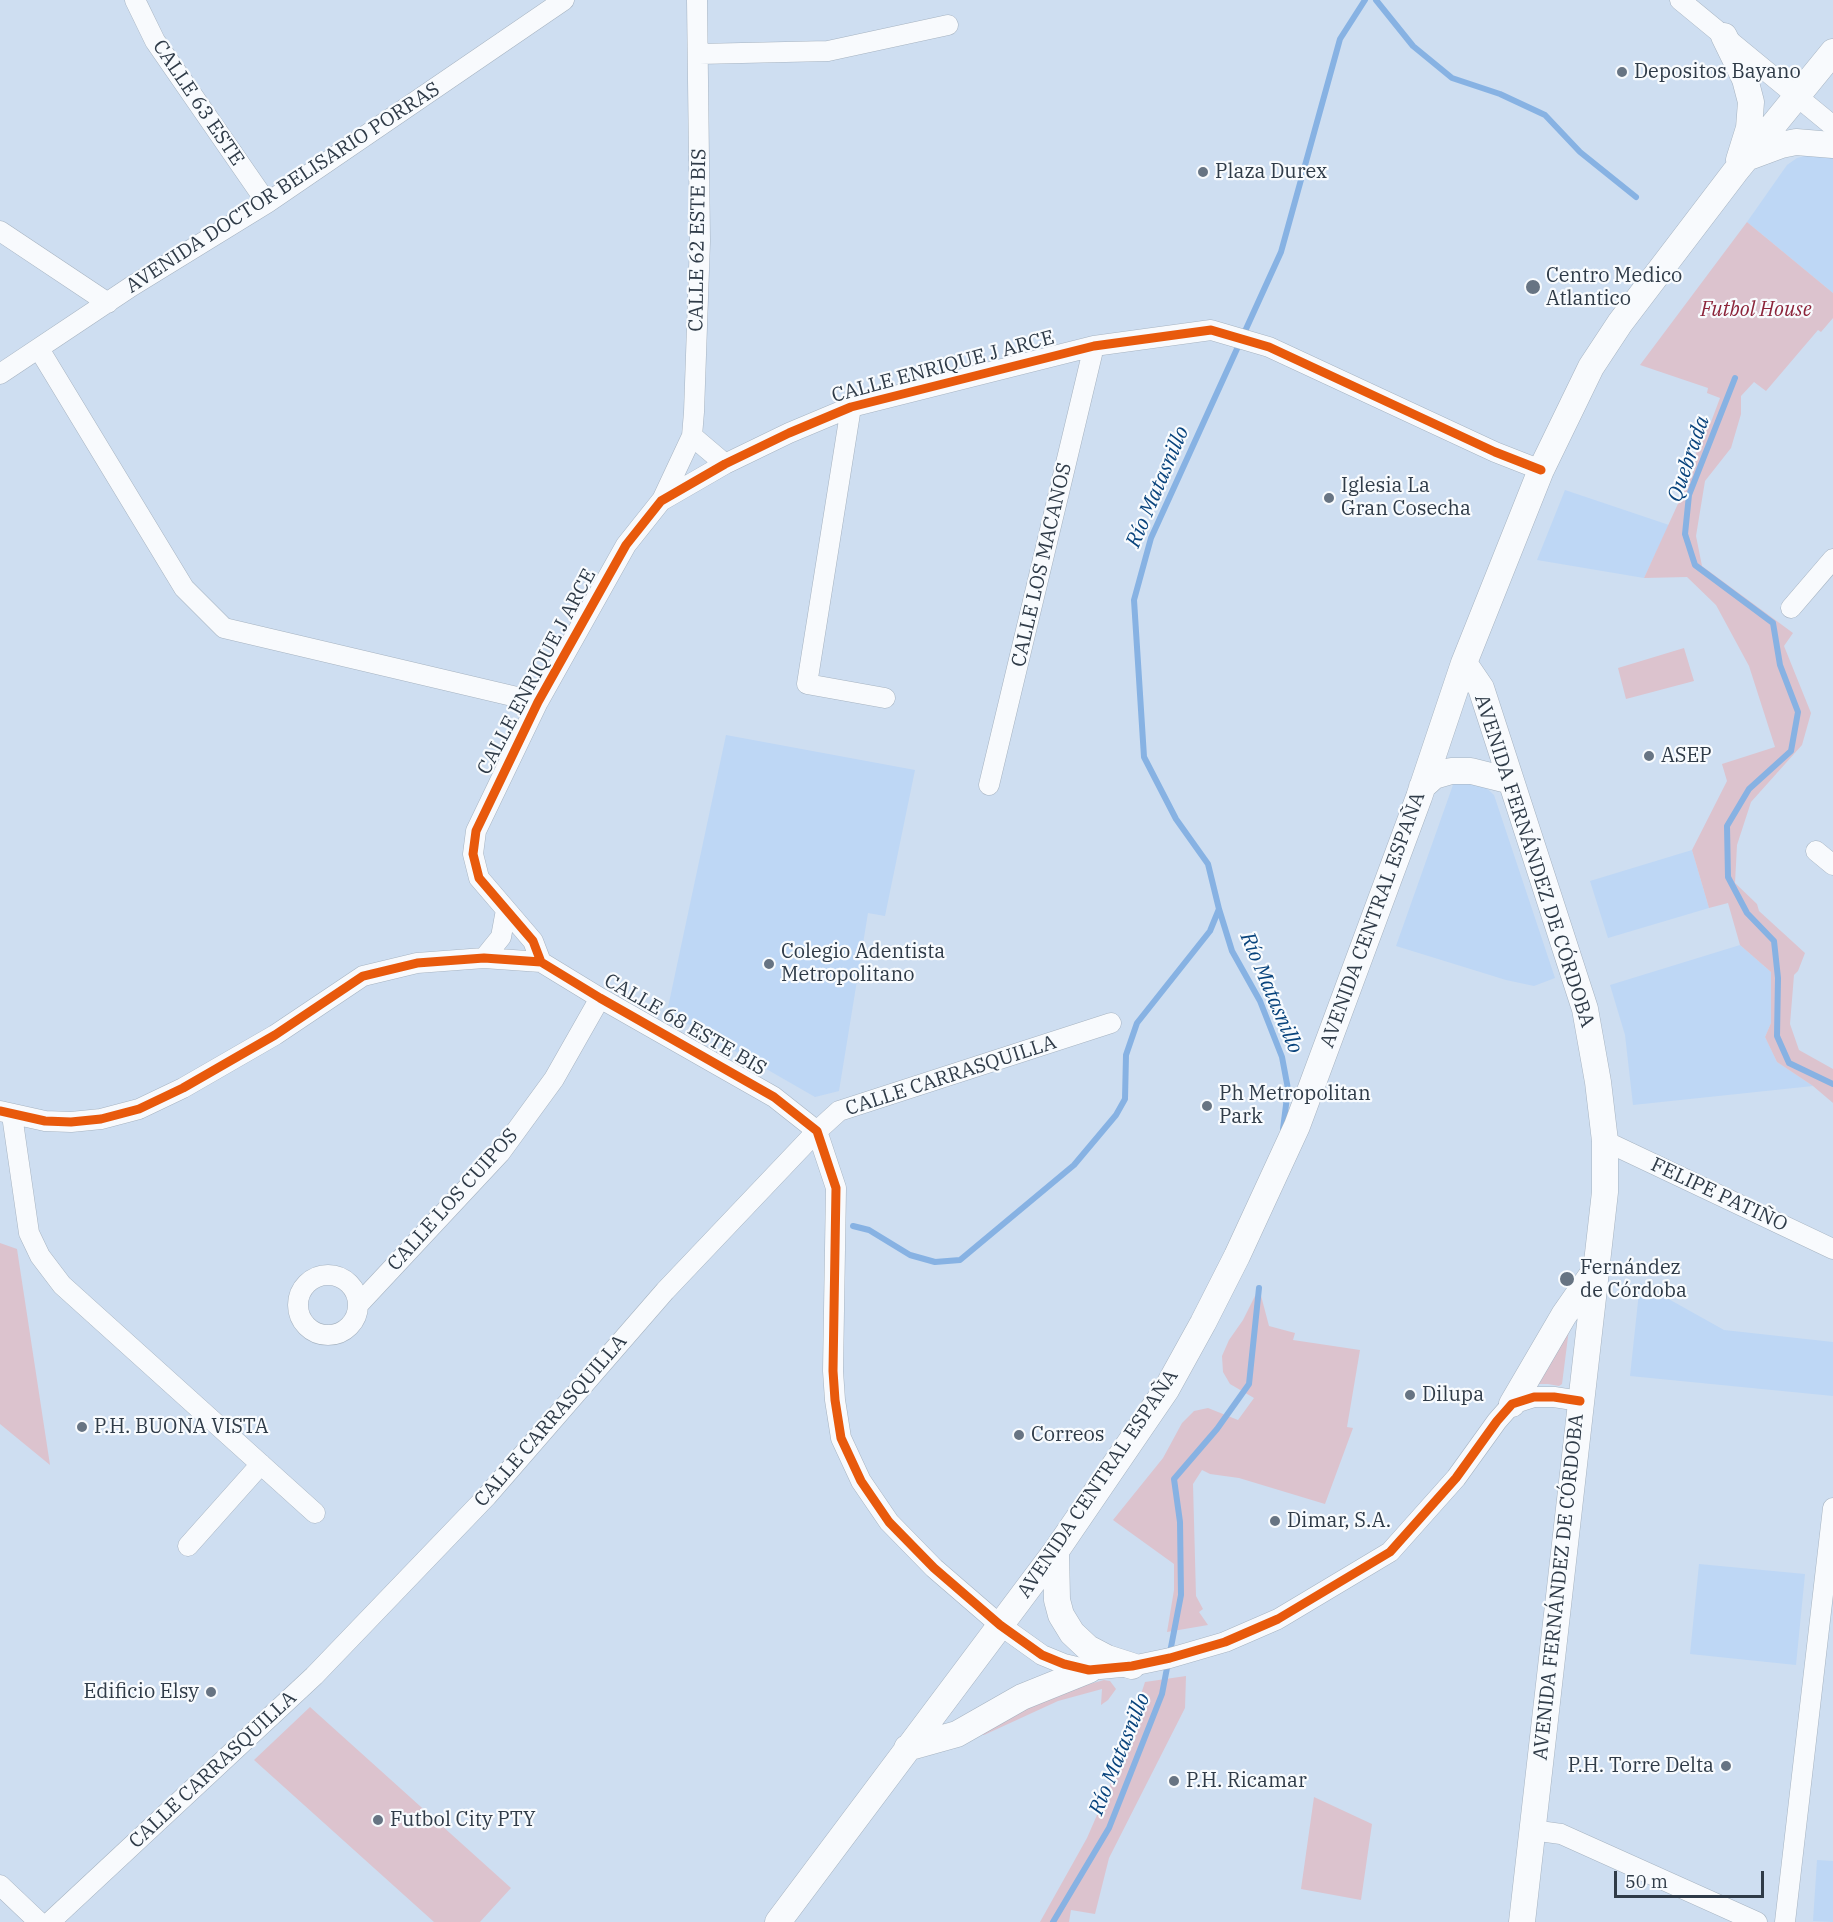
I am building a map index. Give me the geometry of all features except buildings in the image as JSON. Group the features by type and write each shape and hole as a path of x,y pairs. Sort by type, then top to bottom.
{"main road":[{"path":"1724,36 1745,80 1751,102 1751,114 1741,165"},
{"name":"AVENIDA CENTRAL ESPAÑA","path":"778,1922 1056,1551 1166,1390 1203,1323 1266,1196 1297,1126 1422,787 1464,663 1541,470 1591,367 1620,323 1741,165 1833,52"},
{"path":"1741,165 1781,145 1796,142 1833,145"},
{"name":"AVENIDA FERNÁNDEZ DE CÓRDOBA","path":"1464,663 1481,688 1585,1009 1598,1082 1605,1141 1605,1192 1522,1922"},
{"path":"1422,787 1434,776 1451,771 1486,773 1511,781"},
{"path":"1512,1404 1564,1315 1596,1269"},
{"path":"1056,1551 1057,1600 1061,1615 1072,1633 1088,1648 1107,1658 1137,1665"},
{"path":"907,1748 957,1734 1022,1697 1089,1670"}],"street":[{"name":"CALLE 63 ESTE","path":"135,0 155,41 267,202"},
{"name":"AVENIDA DOCTOR BELISARIO PORRAS","path":"0,374 267,202 564,0"},
{"name":"CALLE 62 ESTE BIS","path":"692,436 700,241 697,0"},
{"path":"1680,0 1833,126"},
{"path":"699,54 828,51 948,25"},
{"path":"0,231 108,303"},
{"name":"CALLE ENRIQUE J ARCE","path":"541,962 533,941 479,878 473,854 476,831 538,702 626,545 661,501 725,464 789,433 851,407 1094,346 1210,330 1269,347 1495,452 1541,470"},
{"name":"CALLE LOS MACANOS","path":"989,785 1094,346"},
{"path":"39,349 184,588 224,628 538,702"},
{"path":"851,407 807,684 885,698"},
{"path":"661,501 692,436 725,464"},
{"path":"1791,608 1833,559"},
{"path":"1816,851 1833,865"},
{"path":"484,958 501,937 506,910"},
{"name":"CALLE 68 ESTE BIS","path":"6,1113 45,1121 71,1122 101,1119 139,1109 183,1088 275,1035 363,976 417,963 484,958 541,962 774,1097 817,1131"},
{"name":"CALLE LOS CUIPOS","path":"358,1305 500,1154 554,1079 600,998"},
{"name":"CALLE CARRASQUILLA","path":"50,1922 314,1676 487,1496 665,1292 817,1131 840,1111 1111,1023"},
{"path":"6,1113 29,1233 40,1256 62,1285 315,1513"},
{"path":"817,1131 836,1188 833,1371 841,1438 861,1481 889,1522 934,1568 1000,1625 1042,1655 1064,1664 1089,1670 1137,1665 1225,1642 1278,1619 1390,1552 1456,1478 1512,1404 1534,1397 1554,1396 1580,1401"},
{"name":"FELIPE PATIÑO","path":"1605,1141 1833,1249"},
{"path":"188,1546 261,1464"},
{"path":"1785,1922 1833,1508"},
{"path":"1532,1830 1561,1834 1757,1922"},
{"path":"0,1885 39,1922"}],"shaded area":[{"path":"1812,154 1833,156 1833,293 1747,222 1787,165 1797,158"},
{"path":"1565,490 1669,525 1644,578 1537,560"},
{"name":"Colegio Adentista Metropolitano","path":"726,735 915,770 885,916 868,913 839,1091 815,1097 667,1012"},
{"path":"1454,782 1482,784 1494,795 1555,978 1534,986 1506,980 1396,946"},
{"path":"1692,850 1709,908 1608,938 1590,881"},
{"path":"1740,945 1771,972 1771,1023 1765,1037 1777,1062 1813,1086 1633,1105 1625,1035 1610,985"},
{"path":"1640,1283 1724,1330 1833,1342 1833,1396 1630,1376"},
{"path":"1699,1564 1805,1574 1796,1665 1690,1654"},
{"path":"1817,1860 1833,1861 1833,1922 1813,1921"}],"green space":[{"name":"Futbol House","path":"1747,222 1833,293 1833,318 1821,332 1818,330 1766,391 1754,382 1741,396 1741,414 1731,448 1705,481 1696,536 1702,566 1793,633 1784,646 1811,713 1802,745 1751,802 1737,845 1735,883 1757,904 1759,911 1805,953 1794,975 1790,1024 1799,1050 1833,1069 1833,1103 1813,1086 1777,1062 1765,1037 1771,1023 1771,972 1740,945 1728,903 1709,908 1692,850 1727,781 1722,764 1775,747 1749,666 1716,605 1687,577 1644,578 1682,495 1707,421 1711,422 1720,398 1707,393 1708,388 1640,365"},
{"path":"1684,648 1694,681 1626,699 1618,668"},
{"path":"0,1243 17,1249 50,1465 0,1424"},
{"path":"1259,1288 1269,1326 1295,1333 1293,1340 1360,1350 1347,1427 1353,1428 1325,1504 1239,1478 1210,1474 1202,1470 1193,1484 1196,1596 1203,1609 1199,1612 1208,1625 1167,1632 1174,1590 1174,1564 1113,1520 1163,1458 1182,1423 1194,1411 1208,1408 1238,1420 1254,1398 1230,1384 1223,1372 1222,1356"},
{"path":"1569,1329 1562,1384 1559,1386 1538,1384 1532,1387"},
{"path":"1186,1676 1185,1708 1109,1858 1095,1914 1071,1910 1069,1922 1040,1922 1087,1838 1114,1776 1145,1682"},
{"path":"1104,1680 1110,1681 1116,1689 1101,1705 1102,1689 1058,1701 984,1735 976,1734 1054,1694"},
{"name":"Futbol City PTY","path":"310,1707 511,1888 480,1922 434,1922 254,1760"},
{"path":"1314,1797 1372,1824 1361,1900 1301,1889"}],"waterway":[{"name":"Río Matasnillo","path":"1283,1129 1288,1089 1282,1057 1260,1001 1232,951 1208,864 1176,819 1144,757 1134,600 1151,538 1281,252 1340,39 1365,0"},
{"name":"Quebrada","path":"1376,0 1413,46 1452,78 1500,94 1545,115 1580,152 1636,197"},
{"name":"Quebrada","path":"1735,378 1689,495 1685,534 1695,565 1773,623 1780,665 1798,712 1791,751 1749,789 1727,826 1728,877 1747,913 1774,941 1778,978 1777,1036 1789,1063 1833,1084"},
{"path":"853,1226 869,1230 910,1255 935,1262 960,1260 1074,1165 1116,1115 1125,1099 1126,1055 1137,1023 1210,931 1219,909"},
{"name":"Río Matasnillo","path":"1053,1922 1109,1828 1162,1694 1181,1595 1180,1522 1174,1479 1217,1429 1249,1384 1259,1288"}],"cycle path":[{"path":"541,962 533,941 479,878 473,854 476,831 538,702 626,545 661,501 725,464 789,433 851,407 1094,346 1211,330 1269,347 1495,452 1541,470"},
{"path":"0,1111 45,1121 71,1122 101,1119 139,1109 183,1088 275,1035 363,976 417,963 484,958 541,962 774,1097 817,1131 836,1188 833,1371 835,1400 841,1438 861,1481 889,1522 934,1568 1000,1625 1042,1655 1064,1664 1089,1670 1132,1666 1170,1658 1225,1642 1278,1619 1390,1552 1456,1478 1512,1404 1534,1397 1580,1401"}],"place":[{"name":"Depositos Bayano","path":"1622,72"},
{"name":"Plaza Durex","path":"1203,172"},
{"name":"Centro Medico Atlantico","path":"1533,287"},
{"name":"Iglesia La Gran Cosecha","path":"1329,498"},
{"name":"ASEP","path":"1649,756"},
{"name":"Colegio Adentista Metropolitano","path":"769,964"},
{"name":"Ph Metropolitan Park","path":"1207,1106"},
{"name":"Fernández de Córdoba","path":"1567,1279"},
{"name":"Dilupa","path":"1410,1395"},
{"name":"P.H. BUONA VISTA","path":"82,1427"},
{"name":"Correos","path":"1019,1435"},
{"name":"Dimar, S.A.","path":"1275,1521"},
{"name":"Edificio Elsy","path":"211,1692"},
{"name":"P.H. Torre Delta","path":"1726,1766"},
{"name":"P.H. Ricamar","path":"1174,1781"},
{"name":"Futbol City PTY","path":"378,1820"}]}
